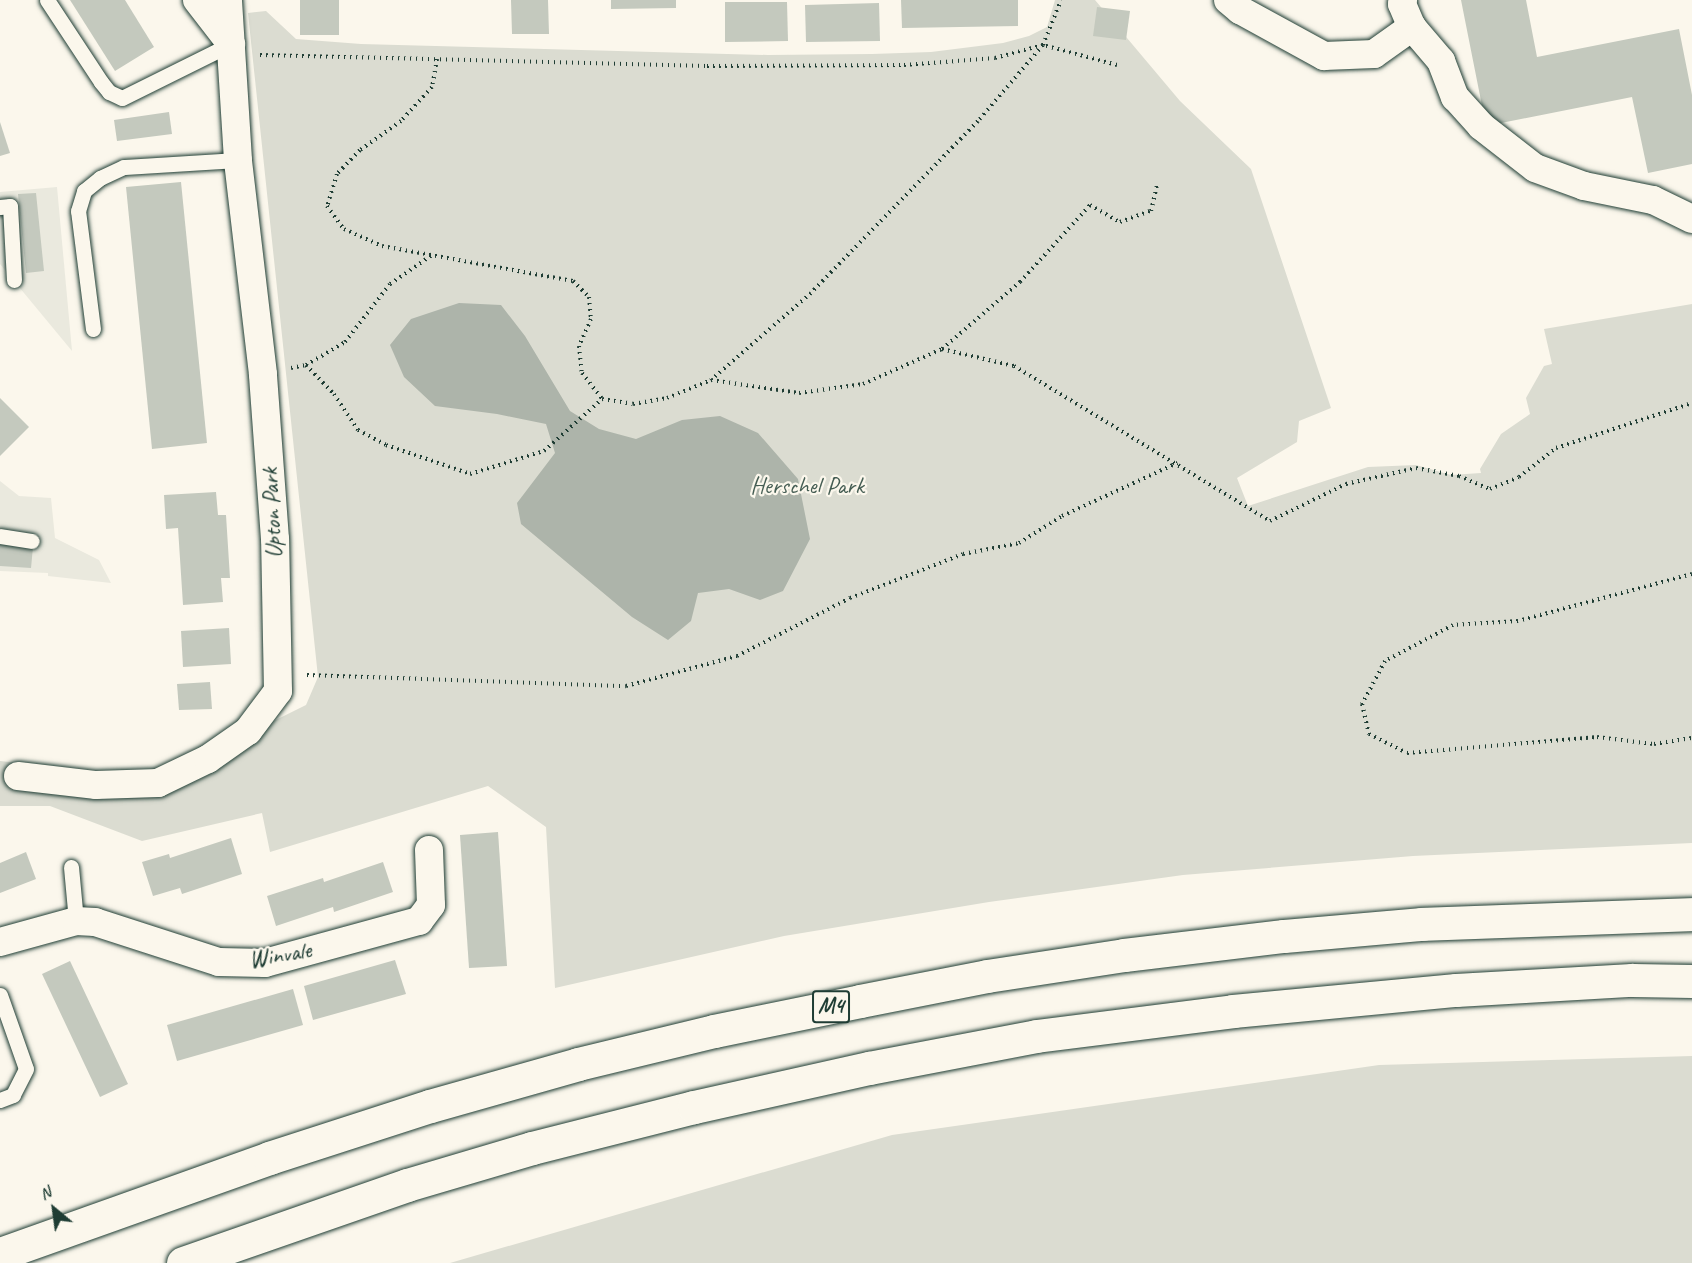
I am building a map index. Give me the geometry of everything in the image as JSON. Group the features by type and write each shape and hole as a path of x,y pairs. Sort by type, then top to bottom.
{"highway":[{"name":"M4","path":"0,1254 257,1162 430,1106 578,1064 714,1030 987,976 1101,958 1284,936 1422,924 1692,914"},
{"path":"183,1263 407,1185 532,1148 694,1107 869,1068 1036,1036 1233,1011 1456,990 1632,980 1692,981"}],"street":[{"path":"197,0 232,50"},
{"name":"Upton Park","path":"18,776 96,785 158,783 208,759 248,731 278,691 275,539 262,374 238,160 228,0"},
{"path":"1228,0 1239,10 1324,56 1374,54 1412,27"},
{"path":"1403,0 1402,4 1412,27 1442,61 1455,97 1482,126 1535,168 1584,186 1653,200 1692,219"},
{"name":"Winvale","path":"0,942 76,921 95,922 219,963 264,963 418,921 431,905 429,850"}],"lane":[{"path":"47,0 101,82 109,92 122,98 232,50"},
{"path":"93,329 78,211 84,191 100,178 124,167 238,160"},
{"path":"0,207 10,206 14,280"},
{"path":"0,536 32,541"},
{"path":"71,867 76,921"},
{"path":"0,995 26,1069 13,1095 0,1100"}],"path":[{"path":"437,59 432,87 401,121 360,150 337,174 327,206 344,229 382,246 573,280 589,297 591,319 579,346 582,373 602,399 633,404 667,398 711,380 812,293 978,121 1043,45 1061,0"},
{"path":"232,50 437,59 707,66 904,65 995,58 1043,45 1117,65"},
{"path":"711,380 799,393 863,384 942,349 1020,282 1090,205 1120,222 1151,211 1157,185"},
{"path":"262,374 306,365 345,342 390,284 432,255"},
{"path":"942,349 1014,366 1270,521 1346,484 1416,468 1459,476 1490,489 1520,477 1556,448 1692,403"},
{"path":"306,365 334,394 358,430 386,445 470,474 544,452 602,399"},
{"path":"277,675 626,686 737,656 850,598 963,554 1019,543 1062,516 1177,463"},
{"path":"1692,574 1518,621 1453,626 1385,661 1362,704 1369,734 1407,753 1597,737 1654,744 1692,738"}],"shaded area":[{"path":"57,187 72,351 0,264 0,192"},
{"path":"459,303 501,305 525,336 570,411 599,429 636,439 682,420 720,416 758,433 798,479 810,539 783,591 760,600 729,589 698,593 691,621 668,640 632,617 521,524 517,503 555,453 546,424 497,414 435,406 404,377 390,345 411,319"},
{"path":"0,481 19,496 51,498 55,538 99,560 111,583 48,576 48,573 0,571"}],"green space":[{"name":"Herschel Park","path":"1055,0 1095,0 1180,101 1251,169 1331,408 1299,421 1297,442 1237,478 1248,506 1368,467 1416,465 1451,475 1481,473 1480,469 1501,434 1530,414 1526,398 1544,366 1552,364 1544,329 1692,304 1692,843 1413,856 1183,875 989,902 784,936 555,988 546,827 488,786 270,852 262,813 142,841 50,806 0,806 0,761 159,778 306,705 318,677 248,13 266,11 296,39 361,44 768,55 872,54 931,52 1003,43 1029,36 1047,27"},
{"path":"1692,1056 1692,1263 450,1263 892,1135 1379,1065"}],"building":[{"path":"70,0 125,0 154,47 115,71"},
{"path":"300,0 339,0 339,35 300,35"},
{"path":"511,0 548,0 549,34 512,34"},
{"path":"611,0 676,0 676,8 611,9"},
{"path":"901,0 1018,0 1018,26 902,28"},
{"path":"1461,0 1526,0 1537,57 1679,29 1692,95 1692,164 1648,173 1632,97 1486,126"},
{"path":"725,2 787,2 788,41 725,42"},
{"path":"879,3 880,41 806,42 805,5"},
{"path":"1097,7 1130,11 1126,40 1093,36"},
{"path":"169,112 172,134 117,141 114,120"},
{"path":"0,122 10,153 0,156"},
{"path":"181,182 207,443 152,449 126,187"},
{"path":"36,193 44,271 26,273 18,194"},
{"path":"0,398 29,427 0,456"},
{"path":"216,492 218,515 226,515 230,578 221,578 223,602 183,605 178,528 166,529 164,495"},
{"path":"0,544 33,547 31,568 0,566"},
{"path":"229,628 231,664 183,667 181,631"},
{"path":"210,682 212,709 179,710 177,684"},
{"path":"498,832 507,966 469,968 460,835"},
{"path":"231,838 242,874 182,894 180,888 153,896 142,862 169,854 170,858"},
{"path":"26,852 36,879 0,893 0,863"},
{"path":"383,862 393,892 334,912 333,907 276,926 267,896 323,878 324,882"},
{"path":"395,960 406,994 313,1020 304,986"},
{"path":"70,961 128,1084 100,1097 42,974"},
{"path":"293,989 303,1025 177,1061 167,1025"}]}
